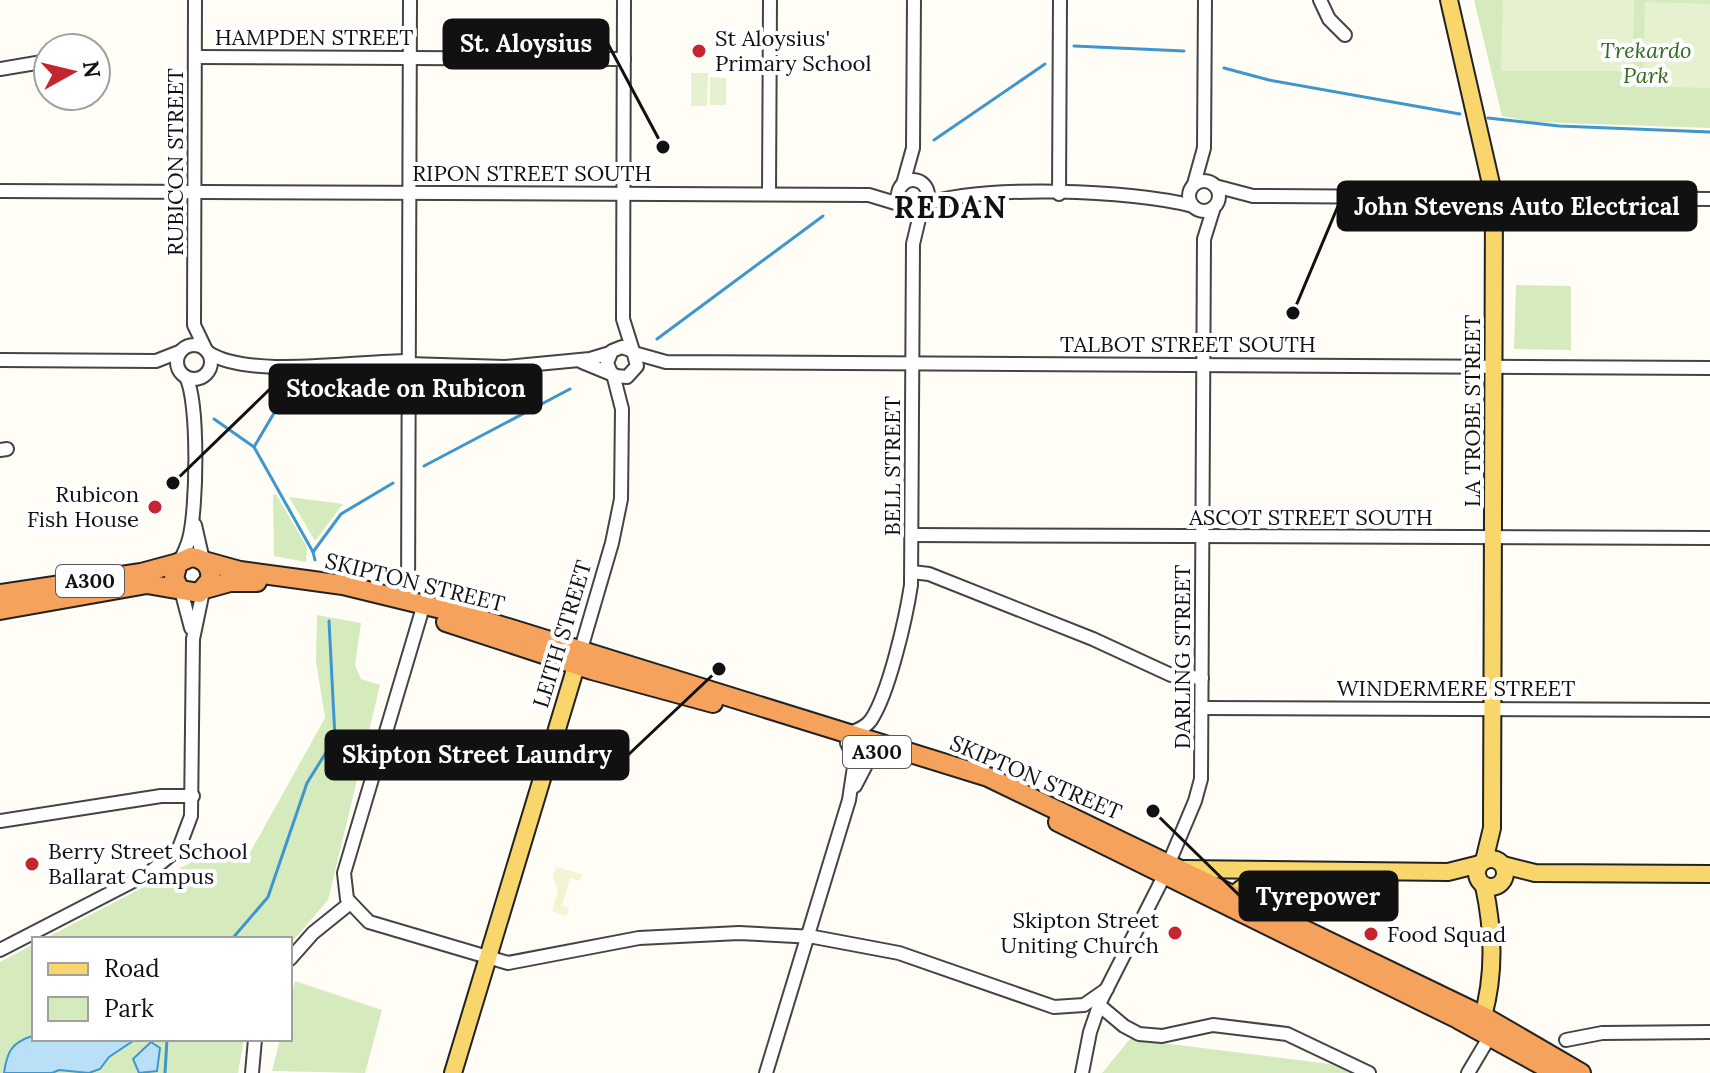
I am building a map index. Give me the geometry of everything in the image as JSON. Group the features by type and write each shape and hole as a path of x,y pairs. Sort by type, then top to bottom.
{"highway":[{"name":"A300","path":"0,594 141,573 191,557 204,561"},
{"name":"SKIPTON STREET","path":"204,561 408,600 579,657"},
{"path":"204,561 211,575 204,590"},
{"path":"179,563 174,574 180,589"},
{"name":"SKIPTON STREET","path":"204,590 230,582 259,583 421,614 579,657 994,780 1581,1073"},
{"name":"A300","path":"0,610 147,584 180,589 189,594 204,590"},
{"name":"SKIPTON STREET","path":"1166,868 1185,869 1229,899"},
{"name":"SKIPTON STREET","path":"1488,1027 1556,1073"}],"main road":[{"name":"LA TROBE STREET","path":"1449,0 1494,197 1492,863"},
{"name":"LEITH STREET","path":"453,1073 579,657"},
{"path":"1492,863 1506,874 1492,884"},
{"path":"1492,863 1477,874 1492,884"},
{"path":"1185,869 1448,872 1492,863 1535,873 1710,874"},
{"path":"1229,899 1256,879 1286,872"},
{"path":"1448,872 1492,884 1535,873"},
{"path":"1488,1027 1492,884"}],"street":[{"name":"RUBICON STREET","path":"182,350 194,325 195,0"},
{"path":"408,600 410,0"},
{"path":"575,360 623,378 633,373 637,361 623,319 624,0"},
{"path":"769,194 770,0"},
{"path":"914,0 913,148 928,197 923,206"},
{"path":"1059,194 1060,0"},
{"path":"1194,206 1189,196 1204,148 1205,0"},
{"path":"1320,0 1331,22 1345,35"},
{"name":"HAMPDEN STREET","path":"195,57 624,59"},
{"path":"0,69 32,64"},
{"path":"913,148 899,195 903,205 912,209 957,195 1156,196 1205,210 1253,196 1710,199"},
{"path":"1204,148 1219,196 1214,206"},
{"path":"902,185 913,180 957,195"},
{"path":"1156,196 1202,181 1253,196"},
{"name":"RIPON STREET SOUTH","path":"869,195 902,185"},
{"name":"RIPON STREET SOUTH","path":"0,191 869,195 903,205"},
{"name":"BELL STREET","path":"903,205 913,244"},
{"name":"BELL STREET","path":"885,749 878,725 885,685 909,602 912,572 913,244 923,206"},
{"name":"DARLING STREET","path":"1194,206 1204,239"},
{"name":"DARLING STREET","path":"1082,1073 1099,1005 1166,868 1199,787 1204,239 1214,206"},
{"path":"612,373 607,363 623,319"},
{"name":"RUBICON STREET","path":"194,325 207,352"},
{"path":"0,360 156,361 194,344 235,362 289,366 408,363 494,367 575,360 622,347 634,352"},
{"path":"179,563 189,539 193,514 194,396 183,374 182,350"},
{"path":"194,396 206,374 207,352"},
{"name":"TALBOT STREET SOUTH","path":"634,352 666,362 1710,368"},
{"path":"156,361 183,374 206,374 235,362"},
{"name":"TALBOT STREET SOUTH","path":"633,373 666,362"},
{"name":"LEITH STREET","path":"612,373 622,409"},
{"name":"LEITH STREET","path":"579,657 619,508 622,409 633,373"},
{"path":"193,514 204,561"},
{"name":"ASCOT STREET SOUTH","path":"912,535 1710,538"},
{"path":"912,572 929,574 1178,677 1202,674"},
{"path":"180,589 193,639"},
{"path":"0,950 149,873 179,848 189,828 193,796 193,639 204,590"},
{"path":"421,614 344,873 349,904 369,922 487,960 515,963 599,944 680,934 807,937 912,957 1054,1007 1084,1005 1107,989"},
{"name":"BELL STREET","path":"848,738 870,721 885,685"},
{"name":"WINDERMERE STREET","path":"1202,708 1710,710"},
{"path":"766,1073 849,800 855,760 848,738"},
{"path":"849,800 867,763 885,749"},
{"path":"0,821 161,796 193,796"},
{"path":"292,957 313,933 349,904"},
{"path":"1099,1005 1127,1029 1145,1035 1162,1036 1213,1025 1287,1034 1369,1073"},
{"path":"1468,1072 1488,1027"},
{"path":"1566,1040 1602,1033 1710,1032"},
{"path":"252,1073 255,1041"}],"shaded area":[{"path":"556,867 582,874 580,881 570,878 562,906 569,908 567,916 552,911 558,890 553,878"}],"green space":[{"name":"Trekardo Park","path":"1474,0 1710,0 1710,128 1533,122 1502,116"},
{"path":"1503,0 1634,0 1633,71 1501,71"},
{"path":"1645,2 1710,4 1710,88 1643,86"},
{"path":"691,73 708,73 707,106 691,106"},
{"path":"710,77 726,78 726,105 710,105"},
{"path":"1516,285 1571,286 1571,350 1514,349"},
{"path":"276,494 307,547 306,562 274,556 273,495"},
{"path":"289,497 343,504 315,541"},
{"path":"317,615 361,623 355,665 361,679 380,685 328,900 292,942 292,937 48,937 211,852 246,860 325,718 316,661"},
{"path":"32,945 32,1041 244,1041 238,1073 0,1073 0,962"},
{"path":"295,981 382,1010 365,1073 272,1071 280,1041 292,1041"},
{"path":"1130,1039 1330,1064 1350,1073 1102,1073"}],"water":[{"path":"32,1036 32,1041 133,1041 109,1057 100,1069 89,1073 59,1070 52,1073 4,1073 11,1049"},
{"path":"151,1042 160,1048 157,1071 139,1073 133,1059"}],"waterway":[{"path":"1074,46 1184,51"},
{"path":"934,140 1045,64"},
{"path":"1224,68 1269,80 1460,114"},
{"path":"1488,118 1559,126 1710,132"},
{"path":"657,339 823,216"},
{"path":"254,447 293,381"},
{"path":"424,466 570,389"},
{"path":"214,419 254,447 313,552"},
{"path":"315,560 313,552 341,514 393,483"},
{"path":"234,937 268,897 307,783 335,738 329,621"},
{"path":"165,1073 167,1041"}],"place":[{"name":"St Aloysius' Primary School","path":"699,51"},
{"name":"St. Aloysius","path":"663,147"},
{"name":"John Stevens Auto Electrical","path":"1293,313"},
{"name":"Stockade on Rubicon","path":"173,483"},
{"name":"Rubicon Fish House","path":"155,507"},
{"name":"Skipton Street Laundry","path":"719,669"},
{"name":"Tyrepower","path":"1153,811"},
{"name":"Berry Street School Ballarat Campus","path":"32,864"},
{"name":"Skipton Street Uniting Church","path":"1175,933"},
{"name":"Food Squad","path":"1371,934"}],"district":[{"name":"REDAN","path":"951,208"}]}
